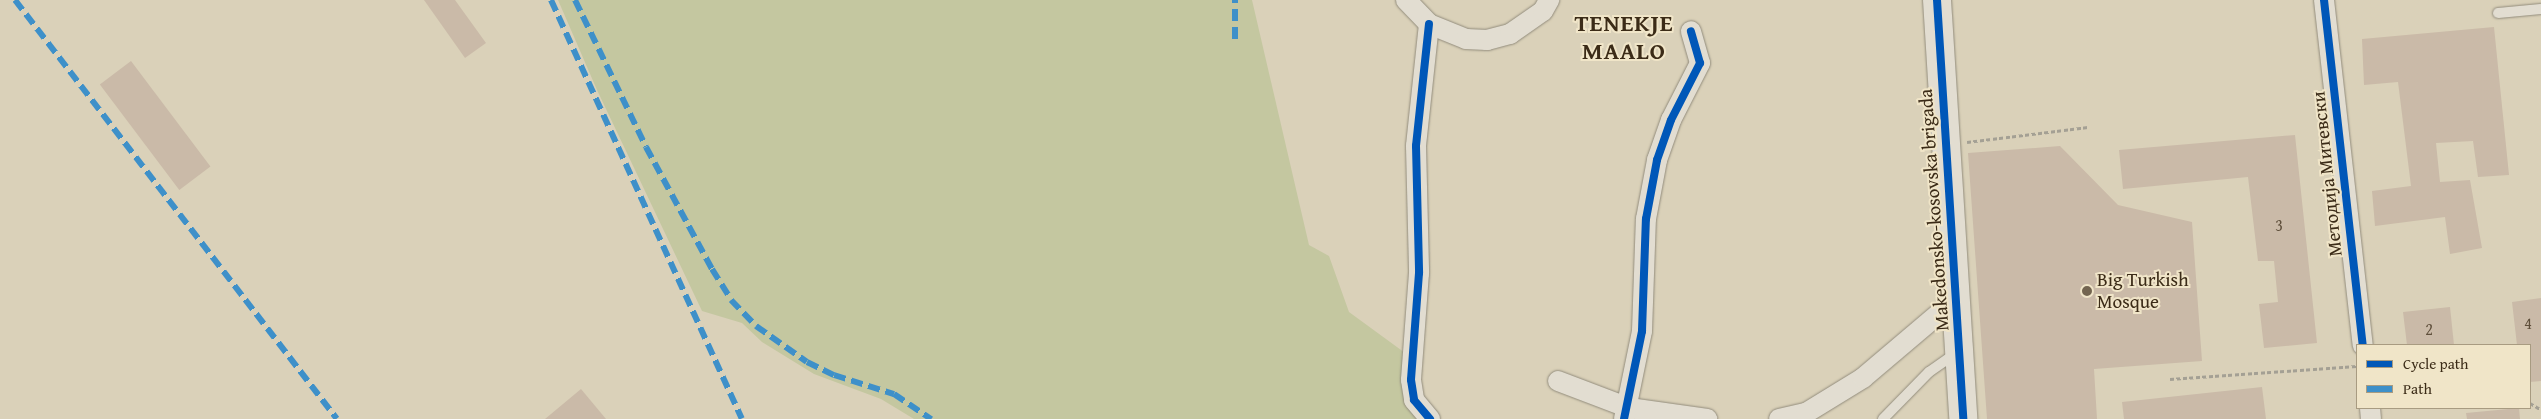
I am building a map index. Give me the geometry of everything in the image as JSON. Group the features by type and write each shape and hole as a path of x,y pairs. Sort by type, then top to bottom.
{"street":[{"path":"1406,0 1429,24 1466,39 1487,40 1510,34 1543,11 1549,0"},
{"name":"Makedonsko-kosovska brigada","path":"1937,0 1963,419"},
{"name":"Методија Митевски","path":"2324,0 2363,344"},
{"path":"1429,24 1416,146 1419,273 1410,380 1414,400 1430,419"},
{"path":"1626,414 1642,331 1646,219 1657,160 1671,120 1700,63 1690,31"},
{"path":"1779,419 1806,413 1863,378 1956,299"},
{"path":"1558,381 1626,414 1707,419"}],"lane":[{"path":"2498,13 2541,9"},
{"path":"1883,419 1929,372 1959,351"}],"path":[{"path":"1947,144 2088,127"},
{"path":"2170,379 2356,366"}],"green space":[{"path":"558,0 1252,0 1309,245 1329,256 1349,312 1412,358 1430,419 914,419 881,399 814,374 762,342 742,323 702,311 597,90"}],"building":[{"path":"424,0 455,0 486,43 465,58"},
{"path":"2494,27 2509,175 2478,177 2473,141 2436,143 2440,182 2470,180 2482,248 2450,254 2445,217 2375,226 2372,191 2411,186 2398,82 2364,85 2362,39"},
{"path":"131,61 210,166 179,190 100,84"},
{"path":"2295,135 2317,343 2264,348 2259,304 2278,302 2274,261 2258,261 2248,177 2123,189 2119,150"},
{"name":"Big Turkish Mosque","path":"2060,146 2118,205 2192,222 2202,361 2094,369 2097,419 1987,419 1968,153"},
{"path":"2541,298 2541,381 2531,382 2531,344 2517,344 2512,302"},
{"path":"2450,307 2454,344 2407,344 2403,312"},
{"path":"2262,387 2266,419 2124,419 2122,402"},
{"path":"581,389 606,419 545,419"},
{"path":"2519,409 2520,419 2467,419 2466,413"}],"marked path":[{"path":"15,0 337,419"},
{"path":"551,0 742,419"},
{"path":"575,0 646,147 712,269 731,300 756,326 807,362 834,375 894,394 931,419"},
{"path":"1235,0 1235,39"}],"cycle path":[{"path":"1937,0 1963,419"},
{"path":"2324,0 2363,344"},
{"path":"1429,24 1416,146 1419,273 1411,380 1414,400 1430,419"},
{"path":"1624,419 1642,331 1646,219 1657,160 1671,120 1700,63 1691,31"}],"place":[{"name":"Big Turkish Mosque","path":"2087,291"}],"district":[{"name":"TENEKJE MAALO","path":"1624,37"}]}
